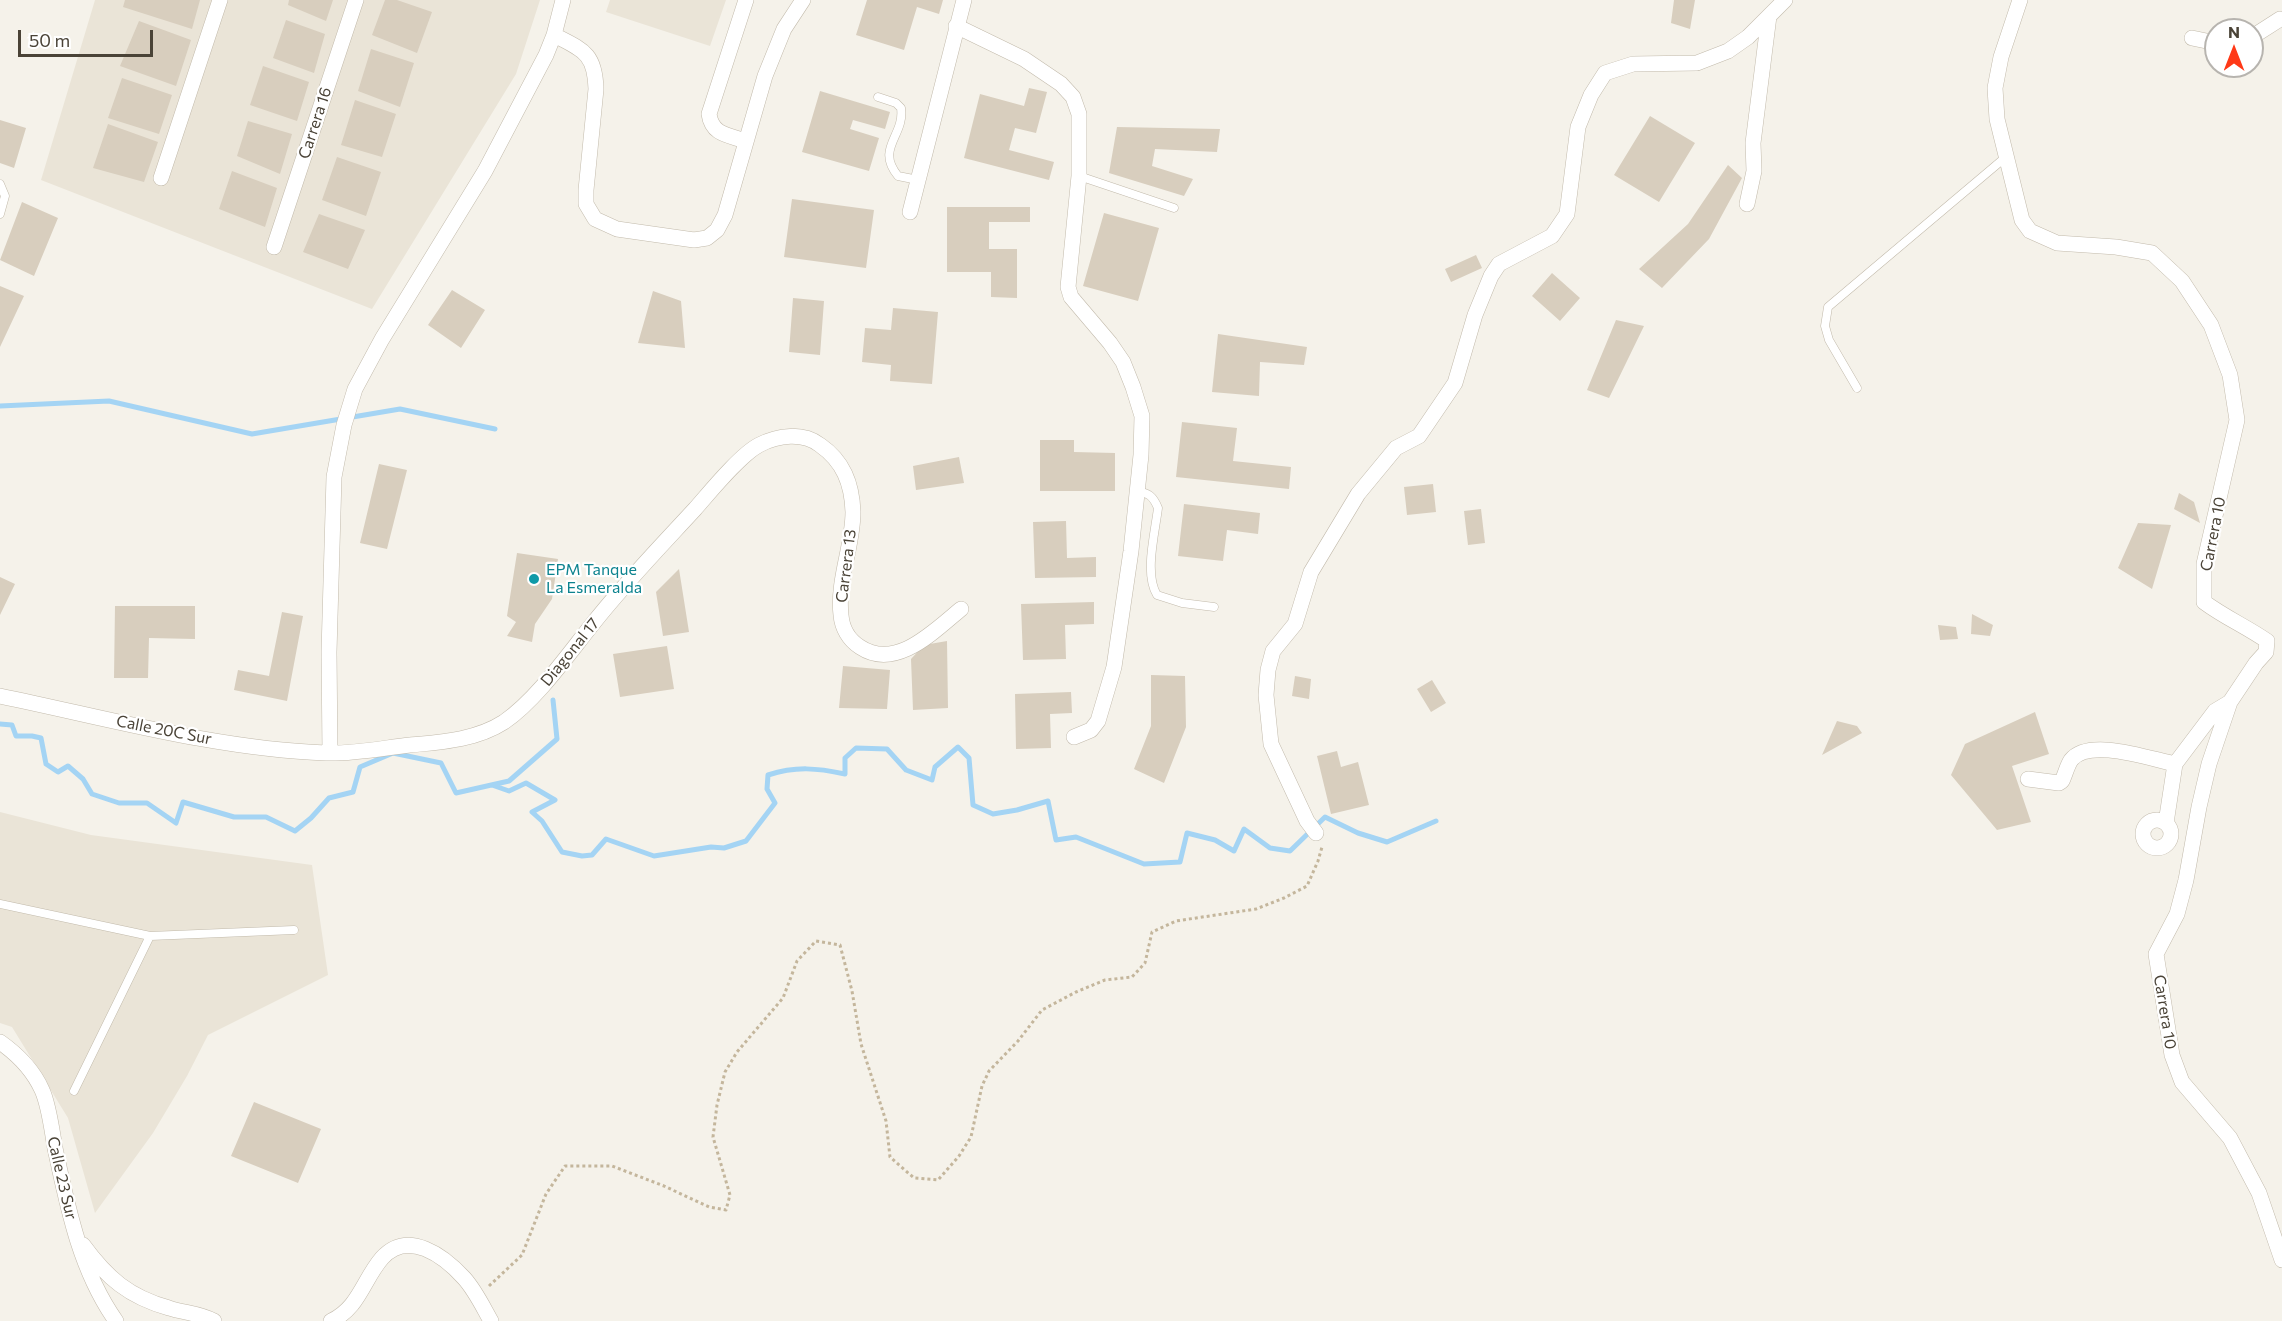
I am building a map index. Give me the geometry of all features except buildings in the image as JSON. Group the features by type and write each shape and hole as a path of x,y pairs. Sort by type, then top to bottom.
{"street":[{"path":"161,178 220,0"},
{"name":"Carrera 16","path":"274,247 356,0"},
{"path":"330,753 329,652 334,477 344,425 355,389 382,339 485,171 546,55 563,0"},
{"path":"746,0 709,114 711,125 717,131 746,141"},
{"path":"554,34 580,49 591,60 596,74 585,190 586,204 595,219 617,230 694,240 707,238 717,230 725,215 765,76 784,29 802,0"},
{"path":"910,212 964,0"},
{"path":"1316,833 1307,821 1271,744 1266,695 1268,670 1273,651 1294,624 1311,572 1358,494 1396,448 1419,436 1455,383 1475,315 1498,264 1552,236 1567,214 1578,127 1591,95 1605,73 1633,64 1697,63 1728,51 1748,37 1785,0"},
{"name":"Carrera 10","path":"2020,0 2001,57 1995,88 1997,119 2022,220 2030,231 2057,243 2116,247 2152,253 2182,281 2211,325 2230,375 2237,420 2204,564 2204,602 2225,618 2275,641 2256,663 2230,702 2209,764 2177,914 2156,954 2172,1054 2182,1082 2230,1138 2259,1194 2282,1260"},
{"path":"1747,204 1754,171 1753,143 1769,16"},
{"path":"2264,31 2281,22"},
{"path":"956,26 1024,59 1061,84 1073,97 1079,114 1079,176 1068,288 1071,297 1110,342 1123,362 1142,416 1141,455 1131,551 1114,668 1098,721 1091,730 1074,737"},
{"path":"2192,38 2204,40"},
{"name":"Diagonal 17","path":"330,753 461,740 504,722 542,688 603,611 726,474 757,446 786,436"},
{"name":"Carrera 13","path":"786,436 812,439 835,455 848,479 853,512 842,591 841,616 850,641 867,652 885,656 905,650 961,609"},
{"name":"Calle 20C Sur","path":"0,696 202,738 330,753"},
{"path":"2166,823 2175,764 2215,711 2230,702"},
{"path":"2028,779 2059,783 2072,759 2087,750 2104,749 2175,764"},
{"name":"Calle 23 Sur","path":"0,1042 18,1055 43,1090 76,1235 93,1283 116,1321"},
{"path":"76,1235 92,1258 119,1285 142,1300 205,1316 214,1321"},
{"path":"331,1321 344,1315 383,1257 396,1246 413,1244 446,1260 465,1280 491,1321"}],"lane":[{"path":"878,97 896,103 901,108 902,116 889,154 890,166 898,177 918,180"},
{"path":"1857,388 1829,340 1825,326 1828,307 2007,156"},
{"path":"1079,176 1174,208"},
{"path":"0,184 4,196 0,214"},
{"path":"1136,491 1147,492 1154,499 1158,508 1151,570 1152,587 1157,596 1182,603 1214,607"},
{"path":"0,904 150,936 294,930"},
{"path":"74,1090 150,936"}],"path":[{"path":"477,1297 522,1255 546,1194 565,1166 612,1166 664,1186 709,1207 726,1210 730,1195 713,1137 724,1071 737,1052 783,998 797,960 816,942 840,945 852,992 861,1044 886,1121 890,1157 914,1178 938,1179 959,1156 971,1137 982,1086 989,1071 1018,1041 1042,1010 1076,992 1106,980 1132,977 1145,963 1152,932 1176,921 1256,909 1307,886 1322,846 1316,833"}],"shaded area":[{"path":"95,0 540,0 516,74 372,309 41,180"},
{"path":"610,0 726,0 710,46 606,12"},
{"path":"0,812 91,835 312,865 328,975 208,1035 153,1133 95,1213 68,1118 12,1027 0,1023"}],"waterway":[{"path":"0,406 109,401 252,434 400,409 495,429"},
{"path":"0,724 12,725 16,736 41,738 46,764 58,772 68,766 83,779 92,794 119,803 147,803 176,823 183,802 234,817 266,817 295,831 311,818 329,798 353,792 360,767 393,753 441,763 456,793 509,781 557,739 553,700"},
{"path":"492,785 509,791 526,783 555,800 532,812 542,821 562,852 582,856 592,855 606,839 654,856 711,847 724,848 746,841 775,803 767,789 768,775 788,770 806,769 845,774 845,758 856,748 887,749 906,770 932,780 935,767 958,747 969,758 973,805 993,814 1048,801 1056,840 1076,837 1144,864 1180,862 1187,833 1215,840 1234,851 1244,829 1270,848 1290,851 1325,817 1358,833 1387,842 1436,821"}],"place":[{"name":"EPM Tanque La Esmeralda","path":"534,579"}]}
